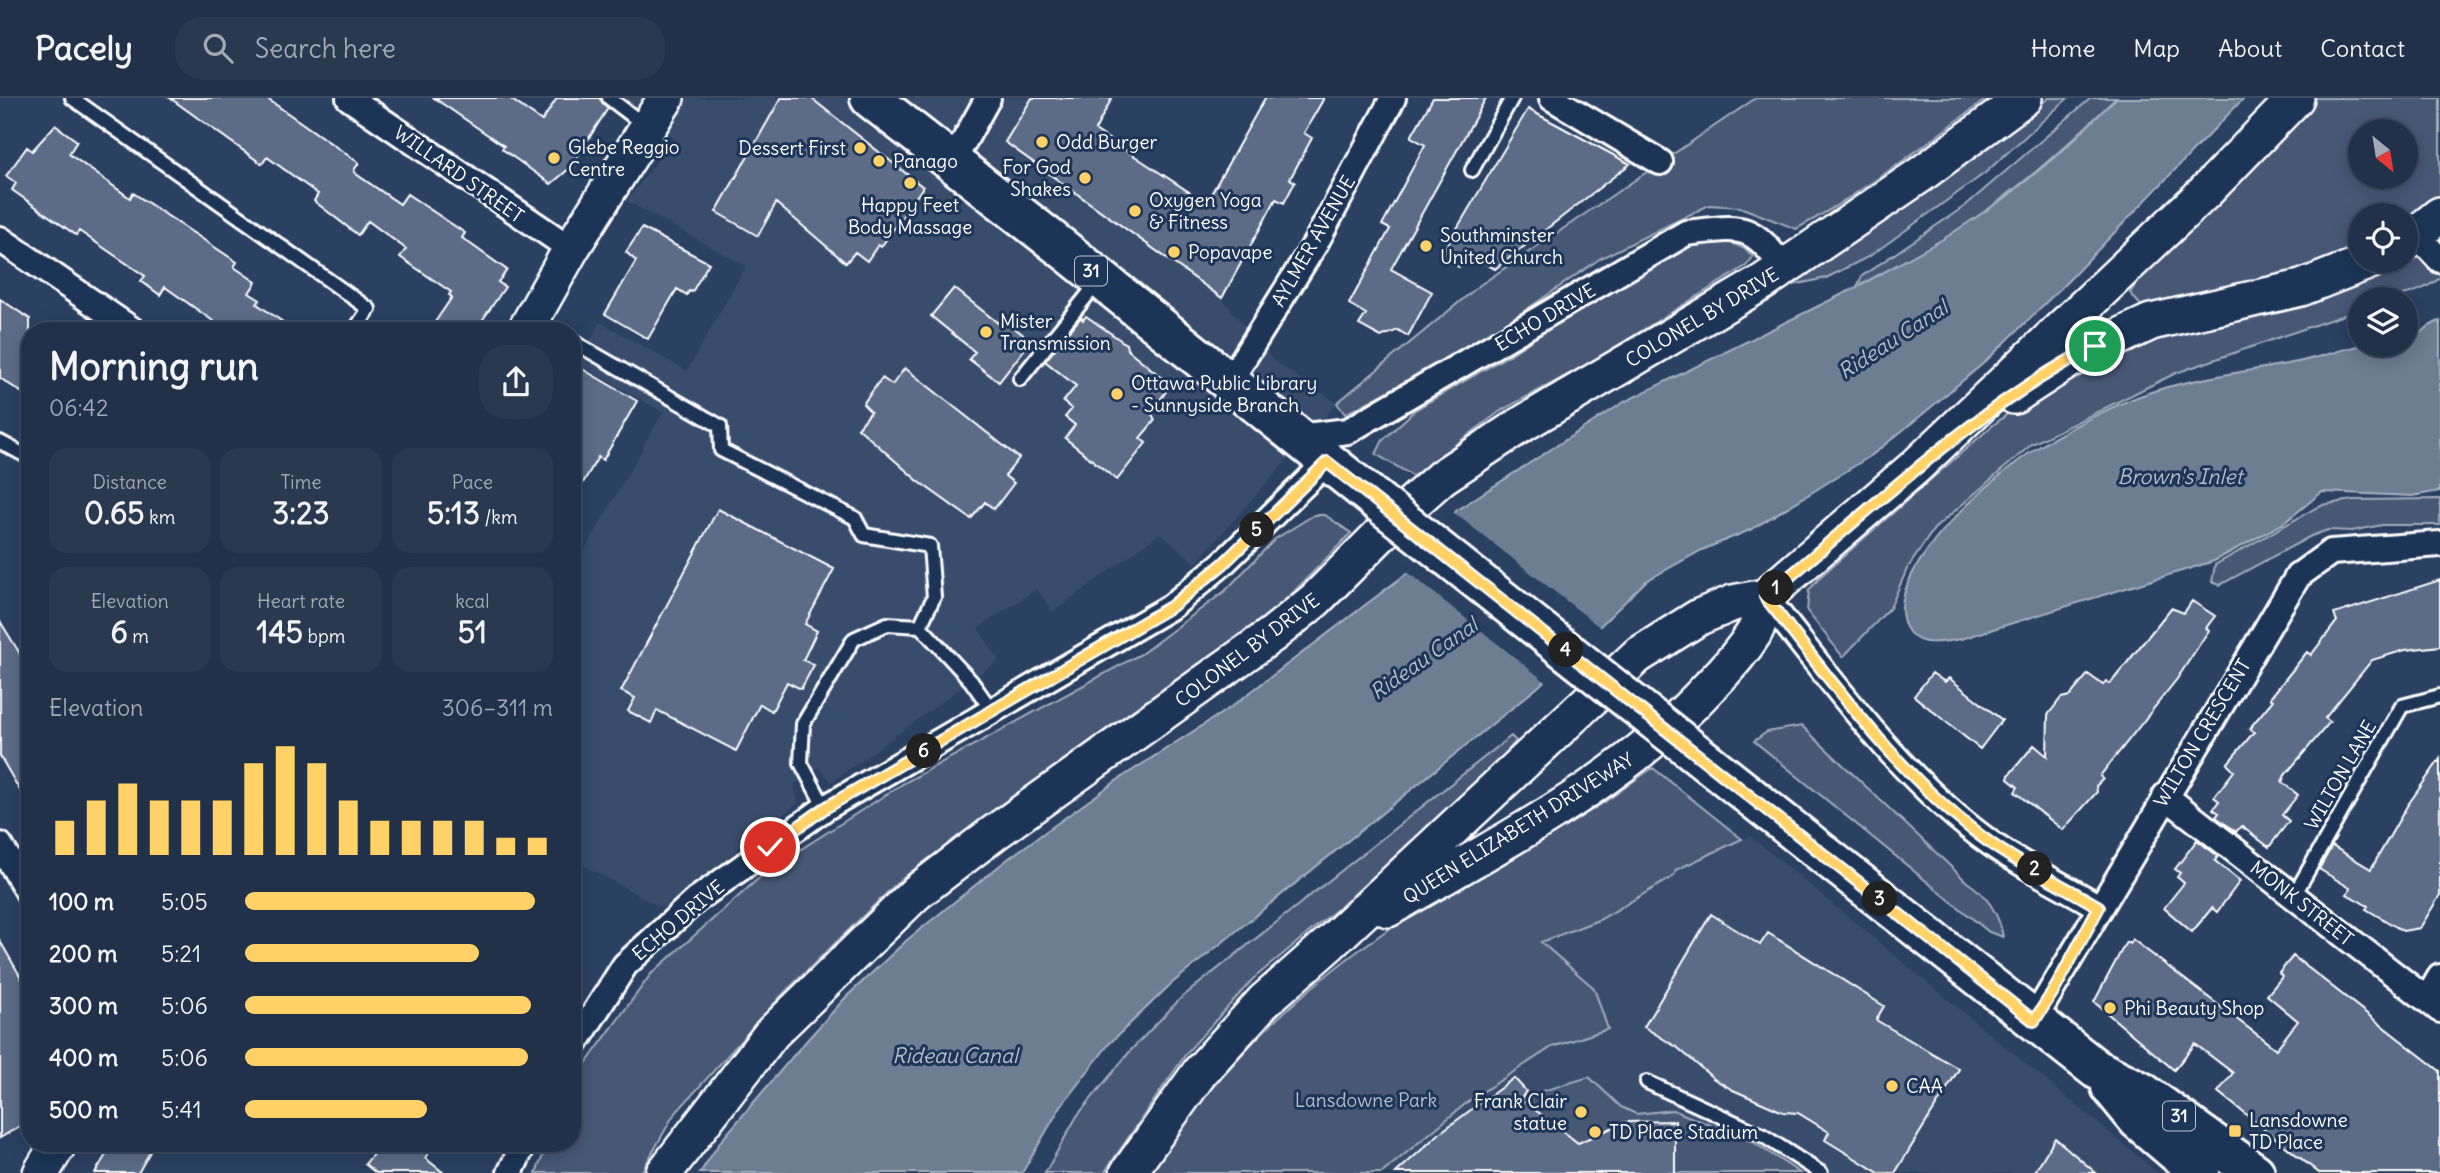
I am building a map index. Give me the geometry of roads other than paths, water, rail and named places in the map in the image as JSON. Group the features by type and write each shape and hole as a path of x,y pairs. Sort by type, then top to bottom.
{"main road":[{"path":"539,322 571,249 666,98"},
{"name":"31","path":"870,98 2034,1021 2096,1069 2142,1092 2255,1173"},
{"name":"COLONEL BY DRIVE","path":"664,1173 772,1033 917,892 994,833 1273,634 1315,600 1442,477 1519,426 1784,268 1920,175 2024,98"},
{"name":"QUEEN ELIZABETH DRIVEWAY","path":"1128,1173 1200,1072 1264,1001 1330,943 1637,656 1699,617 1733,603 1765,597 1915,467 2205,192 2296,98"},
{"name":"QUEEN ELIZABETH DRIVEWAY","path":"1915,467 2069,360 2121,334 2178,314 2301,288 2348,270"},
{"name":"QUEEN ELIZABETH DRIVEWAY","path":"1330,943 1579,795 1638,754 1696,701 1733,662 1755,631 1765,597"},
{"name":"31","path":"2096,1069 2138,1120 2200,1173"},
{"path":"41,1173 54,1152"}],"street":[{"name":"WILLARD STREET","path":"349,98 571,249"},
{"path":"952,163 988,98"},
{"name":"AYLMER AVENUE","path":"1229,382 1315,244 1393,98"},
{"path":"1552,98 1660,162"},
{"name":"ECHO DRIVE","path":"1297,437 1348,431 1686,233 1738,227 1765,243 1784,268"},
{"path":"2421,230 2440,261"},
{"path":"0,239 121,322"},
{"name":"ECHO DRIVE","path":"581,1035 625,965 696,900 825,808 1172,606 1223,564 1327,462"},
{"name":"WILTON CRESCENT","path":"2034,1021 2056,987 2099,907 2298,576 2331,552 2440,544"},
{"path":"1765,597 1858,715 1922,783 1992,844 2099,907"},
{"name":"MONK STREET","path":"2165,796 2433,1004"},
{"path":"0,845 21,880"},
{"path":"2433,1004 2440,977"},
{"path":"510,1173 520,1152"}],"lane":[{"path":"72,98 369,309 360,322"},
{"path":"609,98 647,128"},
{"path":"1472,170 1513,98"},
{"path":"1020,379 1101,279"},
{"path":"581,346 720,426 721,450 855,518 864,535 930,546 934,597 920,626"},
{"path":"0,442 21,453"},
{"path":"825,808 801,764 803,724 854,639 887,624 920,626 971,681 993,712"},
{"name":"WILTON LANE","path":"2292,897 2402,706 2440,695"},
{"path":"1647,1082 1762,1135 1821,1173"}],"water":[{"name":"Rideau Canal","path":"2116,98 2244,98 2066,283 1985,362 1918,418 1872,455 1752,529 1702,550 1646,581 1538,687 1171,984 1109,1044 1061,1106 1022,1173 700,1173 720,1142 799,1049 846,997 907,940 1009,858 1119,779 1231,707 1406,574 1457,510 1624,402 1857,287 1945,238 2005,198 2061,152"},
{"name":"Brown's Inlet","path":"2440,321 2440,491 2412,496 2322,492 2284,523 2214,561 1961,639 1927,642 1913,637 1908,631 1904,622 1903,600 1912,576 1928,550 1949,524 1997,478 2052,439 2116,405 2167,387 2301,361 2348,349 2348,357 2418,357 2418,334"}],"place":[{"name":"Odd Burger","path":"1042,142"},
{"name":"Dessert First","path":"860,148"},
{"name":"Glebe Reggio Centre","path":"554,158"},
{"name":"Panago","path":"879,161"},
{"name":"For God Shakes","path":"1085,178"},
{"name":"Happy Feet Body Massage","path":"910,183"},
{"name":"Oxygen Yoga & Fitness","path":"1135,211"},
{"name":"Southminster United Church","path":"1426,246"},
{"name":"Popavape","path":"1174,252"},
{"name":"Mister Transmission","path":"986,332"},
{"name":"Ottawa Public Library - Sunnyside Branch","path":"1117,394"},
{"name":"Phi Beauty Shop","path":"2110,1008"},
{"name":"CAA","path":"1892,1086"},
{"name":"Frank Clair statue","path":"1581,1112"},
{"name":"Lansdowne TD Place","path":"2235,1131"},
{"name":"TD Place Stadium","path":"1595,1132"}],"park label":[{"name":"Lansdowne Park","path":"1366,1100"}]}
